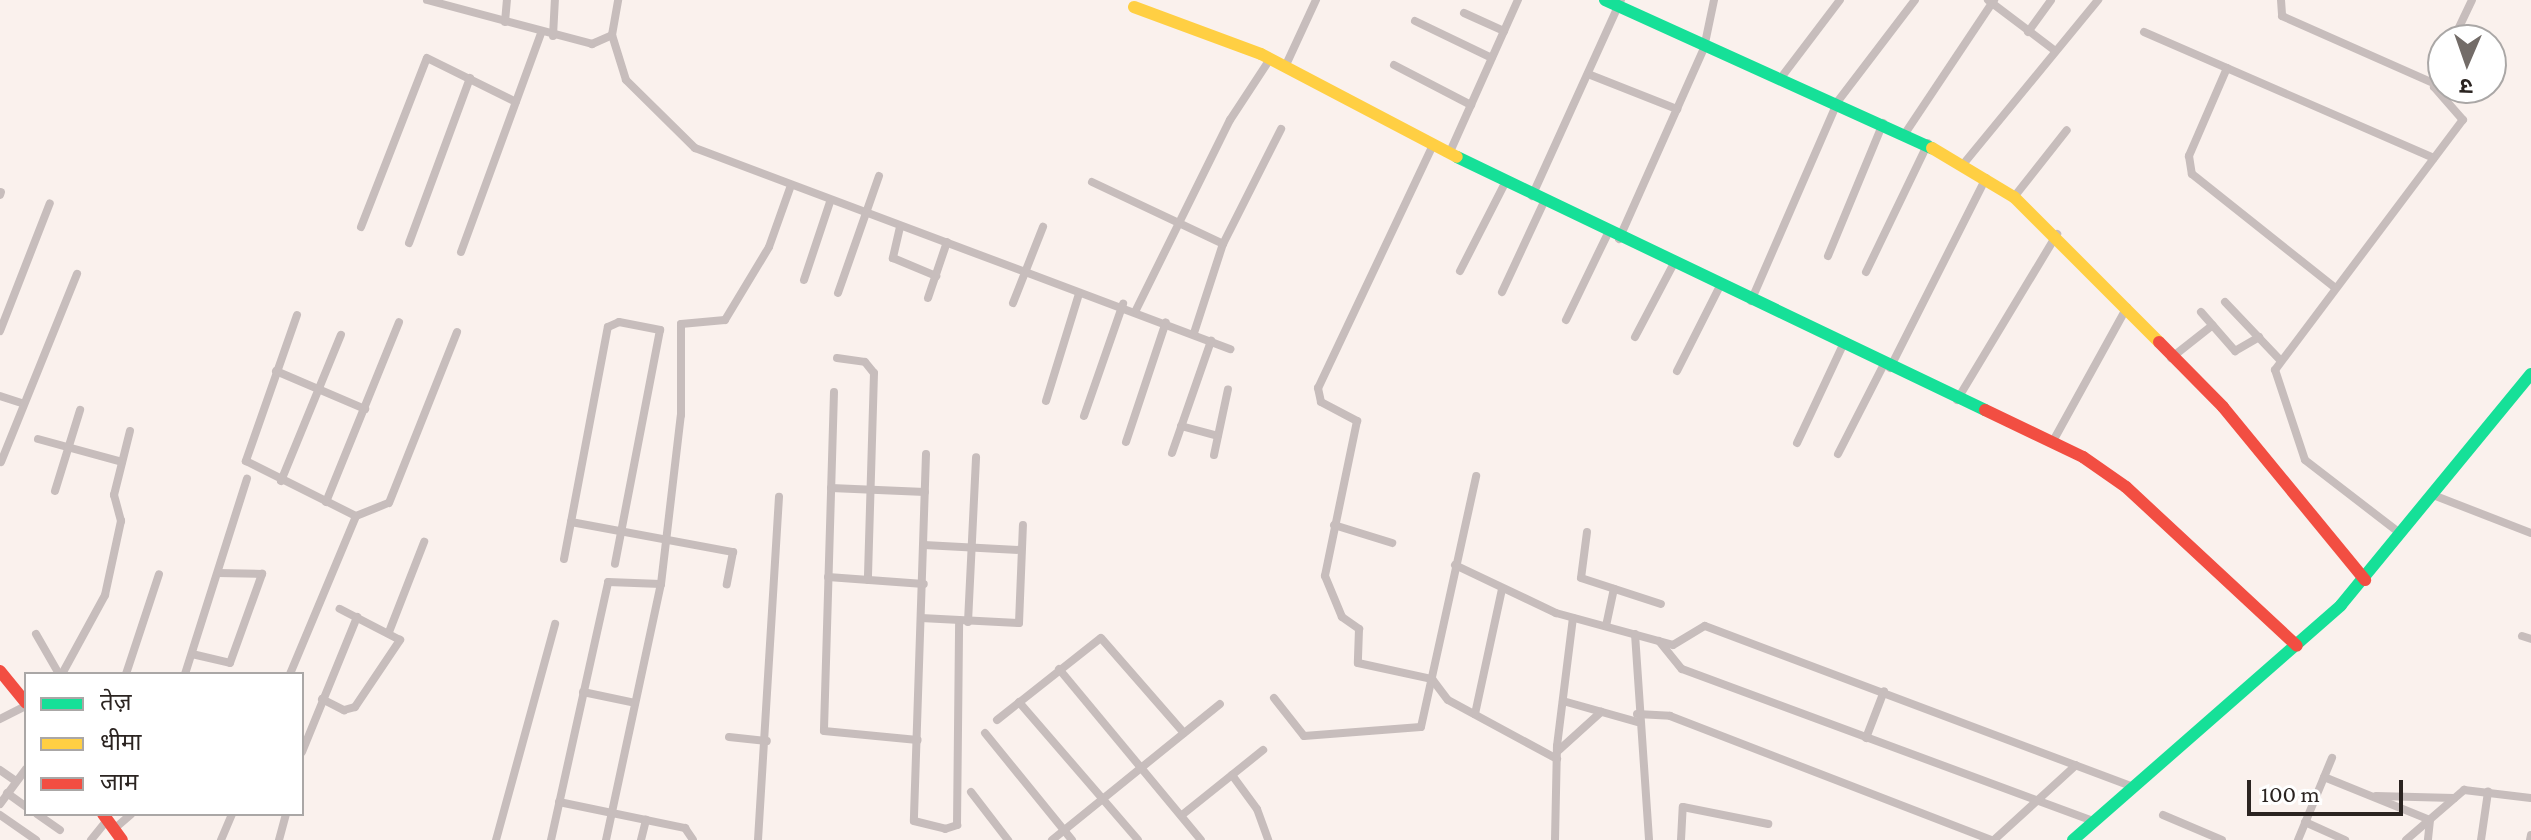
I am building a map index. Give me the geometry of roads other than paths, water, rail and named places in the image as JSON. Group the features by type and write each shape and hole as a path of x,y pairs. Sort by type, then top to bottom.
{"street":[{"path":"427,0 541,33 592,44 612,35"},
{"path":"505,22 507,0"},
{"path":"553,36 555,0"},
{"path":"618,0 612,35 626,80 684,141 790,188 1026,268 1079,294 1123,304 1230,349"},
{"path":"1285,67 1316,0"},
{"path":"1449,154 1518,0"},
{"path":"1605,0 1620,4 1704,48 1838,101 1906,132 1965,162 2014,197 2058,233 2128,306 2171,358 2291,482 2365,580"},
{"path":"1566,320 1613,236 1677,109 1704,48 1714,0"},
{"path":"1780,79 1840,0"},
{"path":"1751,301 1838,101 1915,0"},
{"path":"2028,32 2051,0"},
{"path":"1965,162 2098,0"},
{"path":"2281,0 2282,16 2427,80"},
{"path":"2461,24 2472,0"},
{"path":"1906,132 1991,1 2054,50"},
{"path":"1532,196 1620,4"},
{"path":"1134,7 1270,59 1505,183 1842,347 2108,471 2297,646"},
{"path":"1464,13 1504,31"},
{"path":"1415,21 1492,58"},
{"path":"2144,32 2434,158"},
{"path":"461,252 541,33"},
{"path":"1136,310 1178,223 1270,59"},
{"path":"361,227 422,62 470,78 516,102"},
{"path":"1394,65 1471,105"},
{"path":"2227,68 2189,156 2192,174 2334,287"},
{"path":"1588,74 1677,109"},
{"path":"409,243 470,78"},
{"path":"2401,534 2305,460 2275,370 2279,359 2465,114 2455,104"},
{"path":"1828,256 1883,123"},
{"path":"1194,333 1223,244 1281,129"},
{"path":"2014,197 2067,130"},
{"path":"1866,272 1928,143"},
{"path":"1433,145 1318,388 1321,402 1357,421 1325,576 1342,617 1359,629 1358,663 1432,679 1448,700 1558,755"},
{"path":"838,293 879,176"},
{"path":"1838,454 1986,178"},
{"path":"1092,182 1223,244"},
{"path":"1460,271 1505,183"},
{"path":"606,840 661,584 667,540 681,324 725,320 769,247 790,188"},
{"path":"804,280 830,202"},
{"path":"1502,292 1544,202"},
{"path":"0,331 50,203"},
{"path":"900,227 893,258 936,276"},
{"path":"1013,303 1043,227"},
{"path":"1957,400 2058,233"},
{"path":"928,298 947,242"},
{"path":"1635,337 1673,265"},
{"path":"1,462 77,274"},
{"path":"1677,371 1719,288"},
{"path":"1046,401 1079,294"},
{"path":"2225,302 2279,359"},
{"path":"1084,416 1123,304"},
{"path":"2052,443 2128,306"},
{"path":"2201,312 2235,351 2259,337"},
{"path":"297,315 246,461 356,516 382,511 389,503 457,332"},
{"path":"326,502 399,322"},
{"path":"564,559 608,327 619,322 659,328 615,564"},
{"path":"1126,442 1166,322"},
{"path":"2171,358 2213,325"},
{"path":"281,481 341,335"},
{"path":"1172,453 1211,341"},
{"path":"1797,443 1842,347"},
{"path":"837,358 865,362 874,373 868,580"},
{"path":"276,371 365,409"},
{"path":"2073,840 2297,646 2365,580 2531,374"},
{"path":"1214,455 1228,389"},
{"path":"834,392 824,731 918,740"},
{"path":"0,396 24,404"},
{"path":"55,491 80,410"},
{"path":"1181,426 1218,436"},
{"path":"62,672 105,595 121,521 114,495 130,431"},
{"path":"38,439 122,462"},
{"path":"926,454 915,824 945,829 957,825 963,621 972,547 976,457"},
{"path":"1274,698 1304,736 1413,733 1426,716 1455,565 1476,476"},
{"path":"186,672 247,479"},
{"path":"831,488 925,492"},
{"path":"2433,495 2531,533"},
{"path":"758,840 767,741 779,497"},
{"path":"291,672 356,516"},
{"path":"571,522 733,552 727,584"},
{"path":"921,618 1019,623 1023,525"},
{"path":"1334,525 1392,543"},
{"path":"1587,532 1577,574 1661,604"},
{"path":"389,632 424,542"},
{"path":"924,545 1021,550"},
{"path":"1455,565 1502,589 1573,618 1659,641 1681,644 1693,628 1705,626 1884,691 2133,788"},
{"path":"192,654 230,663 262,574 218,573"},
{"path":"127,672 159,574"},
{"path":"828,577 924,584"},
{"path":"551,840 608,582 661,584"},
{"path":"1475,714 1502,589"},
{"path":"1606,626 1614,589"},
{"path":"322,699 344,710 355,707 399,644 389,632 340,609"},
{"path":"304,747 357,617"},
{"path":"1555,840 1558,755 1573,618"},
{"path":"496,840 555,624"},
{"path":"36,634 60,672"},
{"path":"1635,634 1637,718 1649,840"},
{"path":"997,720 1101,638 1184,733"},
{"path":"1659,641 1682,669 2094,822"},
{"path":"1059,669 1201,840"},
{"path":"0,671 24,702"},
{"path":"1866,738 1884,691"},
{"path":"583,692 635,703"},
{"path":"1563,701 1637,718 1670,716 1993,840 2076,765"},
{"path":"1019,702 1138,840"},
{"path":"1052,840 1104,802 1220,704"},
{"path":"0,719 24,706"},
{"path":"1558,755 1576,727 1602,712"},
{"path":"985,733 1072,840"},
{"path":"729,737 767,741"},
{"path":"1182,815 1263,750"},
{"path":"2298,840 2332,758"},
{"path":"0,770 16,781"},
{"path":"0,804 24,771"},
{"path":"1232,775 1257,809 1268,840"},
{"path":"2324,777 2430,820"},
{"path":"2406,840 2464,790 2531,798"},
{"path":"971,792 1008,840"},
{"path":"2481,840 2488,792"},
{"path":"7,793 24,806"},
{"path":"2370,796 2455,798"},
{"path":"559,802 692,831 693,840"},
{"path":"1681,840 1679,812 1690,806 1768,824"},
{"path":"0,815 36,840"},
{"path":"2163,815 2222,840"},
{"path":"40,816 60,830"},
{"path":"221,840 231,816"},
{"path":"279,840 285,816"},
{"path":"641,840 646,820"},
{"path":"2428,840 2430,820"},
{"path":"2305,822 2345,840"},
{"path":"91,840 110,823"},
{"path":"944,840 945,829"}]}
